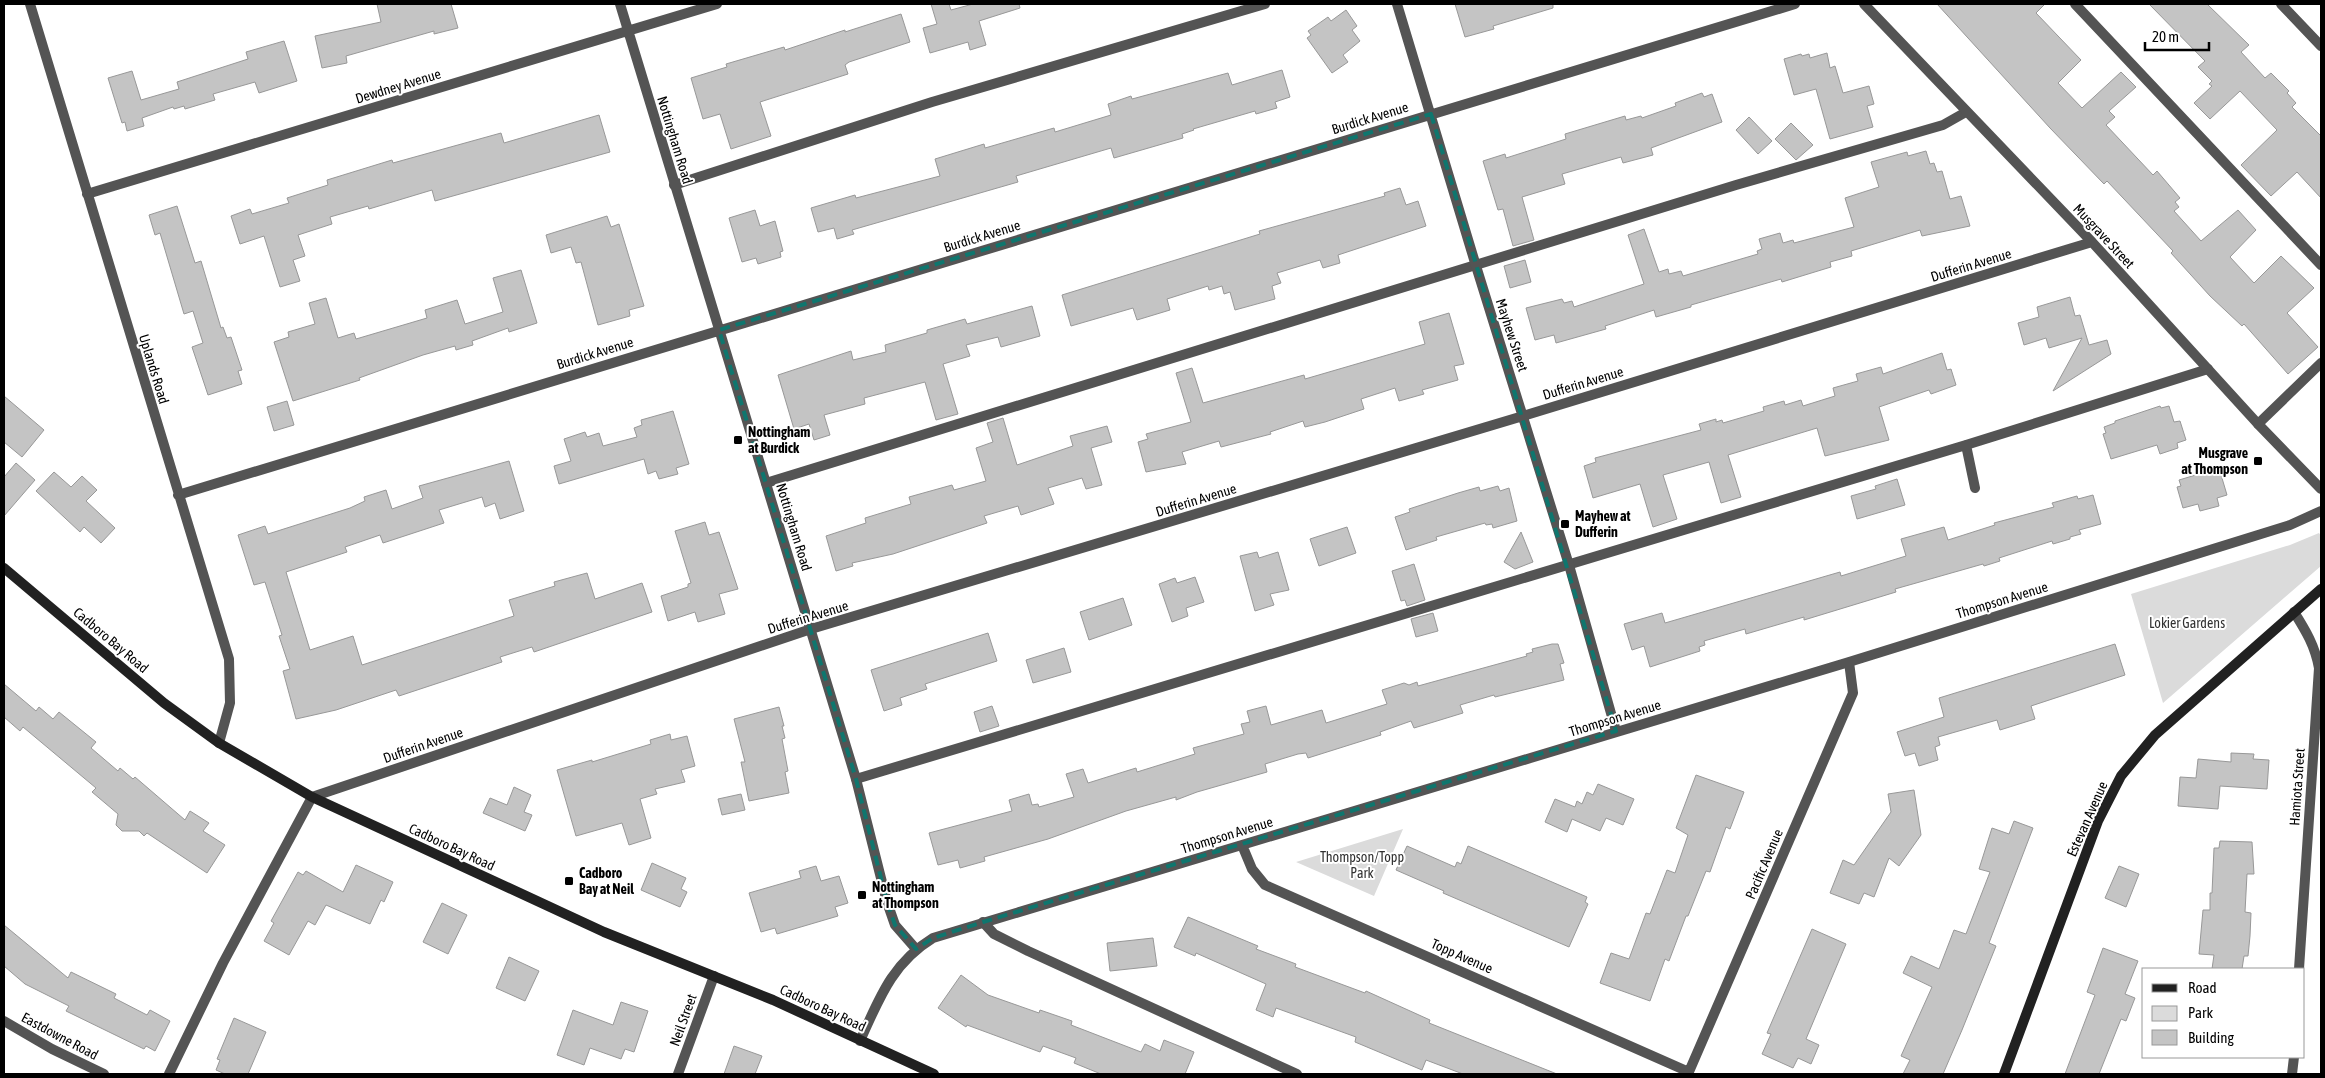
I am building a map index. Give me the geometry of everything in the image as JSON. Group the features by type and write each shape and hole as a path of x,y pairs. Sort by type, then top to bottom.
{"main road":[{"name":"Cadboro Bay Road","path":"4,568 164,703 219,743 312,797 604,932 773,1000 934,1074"},
{"name":"Estevan Avenue","path":"2004,1074 2098,821 2121,776 2155,736 2321,589"}],"street":[{"name":"Uplands Road","path":"30,4 229,660 230,703 219,743"},
{"name":"Nottingham Road","path":"620,4 856,779 887,902 896,925 916,949"},
{"name":"Dewdney Avenue","path":"87,194 717,4"},
{"path":"674,185 932,102 1265,4"},
{"name":"Mayhew Street","path":"1397,4 1569,565 1616,732"},
{"name":"Burdick Avenue","path":"178,495 1795,4"},
{"name":"Musgrave Street","path":"1865,4 2092,242 2258,424 2321,489"},
{"path":"2075,4 2321,265"},
{"path":"2281,4 2321,46"},
{"path":"766,483 1736,185 1943,125 1966,112"},
{"name":"Dufferin Avenue","path":"312,797 811,629 1523,416 2092,242"},
{"path":"2258,424 2321,363"},
{"path":"856,779 1966,445 2208,369"},
{"path":"1966,445 1975,488"},
{"name":"Thompson Avenue","path":"916,949 933,938 983,922 1849,662 2290,525 2321,512"},
{"name":"Hamiota Street","path":"2294,612 2310,637 2319,668 2299,968"},
{"name":"Pacific Avenue","path":"1689,1073 1853,693 1849,662"},
{"path":"169,1074 223,963 312,797"},
{"name":"Topp Avenue","path":"1242,845 1252,869 1265,884 1689,1073"},
{"path":"983,922 994,934 1028,951 1298,1074"},
{"path":"860,1041 881,995 893,975 916,949"},
{"name":"Neil Street","path":"678,1074 714,976"},
{"name":"Eastdowne Road","path":"4,1021 52,1049 104,1074"},
{"path":"2292,1074 2294,1058"}],"highlighted area":[{"path":"1431,114 1616,731 983,922 933,938 916,949 895,925 887,902 856,779 719,330"}],"green space":[{"name":"Lokier Gardens","path":"2319,533 2321,536 2321,566 2163,703 2131,594 2290,545"},
{"name":"Thompson/Topp Park","path":"1403,829 1374,896 1296,862"}],"building":[{"path":"377,4 451,4 458,28 434,34 434,31 346,56 347,63 322,68 315,36 381,22"},
{"path":"931,4 949,4 951,10 973,4 1019,4 1020,8 979,21 986,45 970,50 968,42 930,53 923,28 937,24"},
{"path":"1455,4 1553,4 1553,8 1493,26 1494,29 1465,37"},
{"path":"1937,4 2045,4 2036,13 2081,60 2058,83 2082,108 2121,72 2136,87 2109,111 2115,117 2106,125 2153,175 2157,171 2180,198 2175,202 2179,207 2174,211 2201,241 2238,210 2256,230 2230,257 2254,283 2281,256 2314,288 2287,313 2318,347 2288,374 2244,324 2242,326 2210,296 2171,253 2173,251 2107,181 2104,184 2050,128"},
{"path":"2149,4 2207,4 2249,45 2241,52 2265,78 2271,73 2289,91 2287,93 2296,103 2292,107 2321,136 2321,198 2297,172 2271,196 2241,165 2277,130 2240,91 2210,119 2194,103 2212,86 2209,84 2212,81 2198,67 2205,61"},
{"path":"1346,10 1357,26 1352,30 1360,41 1343,55 1348,62 1332,73 1307,38 1311,35 1308,31 1328,17 1331,21"},
{"path":"901,14 910,42 849,62 845,65 848,74 760,102 771,136 731,149 720,114 703,119 691,78 727,67 726,64 784,47 785,50"},
{"path":"284,41 297,81 259,93 255,82 213,94 215,100 185,109 184,106 174,109 173,107 142,118 144,126 127,131 125,122 122,123 108,78 132,71 141,100 179,89 177,82 248,59 246,52"},
{"path":"1827,53 1830,68 1835,66 1843,93 1869,86 1874,104 1867,106 1873,127 1830,139 1816,89 1794,95 1784,59 1801,54 1802,56 1809,54 1810,58"},
{"path":"1282,70 1290,97 1275,102 1277,108 1256,114 1255,111 1193,129 1182,134 1183,138 1114,158 1111,148 1016,176 1018,182 852,230 854,234 837,239 834,228 818,232 811,208 855,195 856,198 940,176 935,159 984,144 985,148 1054,128 1055,132 1111,115 1108,104 1131,96 1132,99 1228,73 1232,85"},
{"path":"1702,93 1704,97 1712,94 1722,122 1651,148 1653,155 1623,163 1621,157 1562,174 1565,184 1522,197 1534,240 1513,246 1503,209 1498,210 1483,161 1505,154 1506,158 1566,139 1565,134 1625,116 1626,120 1641,116 1642,118 1676,106 1675,103"},
{"path":"599,115 610,152 435,201 432,190 369,209 368,206 330,217 332,224 298,235 305,256 293,260 300,281 280,287 264,236 240,244 231,216 250,209 252,214 289,203 287,198 328,185 327,180 392,160 393,163 501,133 504,143"},
{"path":"1749,117 1772,141 1758,154 1736,130"},
{"path":"1791,123 1813,145 1796,160 1775,139"},
{"path":"1926,151 1930,164 1934,163 1937,172 1942,171 1950,199 1961,196 1970,226 1922,236 1920,230 1851,251 1852,256 1830,262 1831,267 1782,282 1781,279 1656,317 1654,310 1605,326 1606,329 1556,343 1554,335 1535,340 1526,308 1562,299 1564,303 1572,301 1574,307 1644,284 1628,235 1644,229 1659,272 1668,269 1669,274 1681,271 1683,276 1758,254 1757,251 1762,249 1759,239 1780,233 1783,243 1793,240 1794,243 1854,227 1845,198 1879,187 1871,162 1907,152 1908,156"},
{"path":"1400,188 1406,205 1418,201 1426,226 1338,255 1340,263 1323,268 1320,260 1277,273 1281,283 1272,286 1275,299 1235,310 1230,292 1224,294 1222,286 1209,290 1208,286 1167,299 1170,310 1137,320 1133,308 1071,326 1062,295 1260,234 1259,231 1385,196 1384,193"},
{"path":"177,206 195,263 201,261 221,328 223,327 227,338 231,337 242,370 238,371 242,384 208,395 192,347 203,343 193,311 184,314 160,233 155,235 149,215"},
{"path":"755,210 760,226 775,221 783,251 780,252 781,257 758,264 756,258 742,262 729,218"},
{"path":"607,216 611,227 619,224 644,306 629,310 630,316 598,325 581,262 576,263 571,247 551,253 546,235"},
{"path":"1525,260 1531,282 1510,288 1504,266"},
{"path":"521,270 537,323 509,332 508,328 472,341 473,345 456,350 455,346 423,355 359,378 360,380 293,401 274,342 289,337 288,332 315,324 309,303 326,298 338,338 354,333 356,339 427,318 425,310 457,300 465,324 503,312 493,278"},
{"path":"2070,297 2075,316 2080,315 2089,345 2107,340 2111,354 2053,391 2082,338 2049,348 2046,338 2024,345 2018,323 2039,317 2037,307"},
{"path":"1032,306 1040,336 1001,347 998,337 966,345 970,356 943,364 958,414 936,420 925,382 864,398 865,404 824,415 830,435 814,440 809,424 794,429 778,375 851,351 853,360 886,352 885,345 927,333 927,330 965,319 967,324"},
{"path":"1449,313 1464,364 1454,366 1458,380 1422,390 1424,394 1399,401 1395,388 1361,399 1364,409 1305,427 1303,421 1270,432 1271,434 1221,447 1219,441 1182,452 1186,464 1146,472 1138,442 1148,439 1146,434 1191,422 1176,373 1192,368 1203,403 1304,375 1305,379 1425,344 1419,322"},
{"path":"1942,353 1947,370 1951,369 1956,385 1931,394 1929,390 1879,407 1889,440 1825,456 1817,428 1728,455 1741,497 1721,503 1709,462 1663,475 1677,519 1653,527 1640,484 1593,498 1584,466 1596,462 1595,458 1701,430 1699,424 1716,419 1716,422 1722,420 1723,423 1764,411 1763,407 1784,401 1785,405 1801,400 1803,406 1835,396 1833,388 1858,381 1856,374 1881,367 1883,374"},
{"path":"4,396 44,430 22,457 4,442"},
{"path":"287,401 294,425 274,431 267,407"},
{"path":"2160,406 2161,408 2169,406 2174,422 2180,421 2186,440 2177,443 2178,448 2160,454 2157,445 2111,459 2103,434 2106,433 2104,427 2115,423 2115,421"},
{"path":"673,411 689,464 676,468 678,474 659,479 656,471 648,474 644,459 559,484 554,466 571,461 564,439 585,432 587,437 599,433 603,446 637,437 634,428 642,425 641,420"},
{"path":"1003,418 1017,465 1073,446 1070,436 1107,426 1112,442 1091,448 1102,485 1086,489 1082,478 1048,488 1054,504 1021,515 1018,506 984,516 987,523 893,554 852,563 853,566 836,571 826,536 866,523 865,518 911,504 909,497 952,485 954,490 986,481 976,448 993,442 987,423"},
{"path":"509,461 524,511 500,519 495,503 485,507 482,497 439,510 444,523 383,543 380,535 345,547 347,552 286,572 310,650 353,636 362,665 514,616 509,600 555,586 554,582 587,573 595,599 642,583 652,612 534,652 532,647 500,657 502,662 399,696 396,690 336,710 296,719 283,671 290,669 279,636 282,635 265,582 254,585 238,535 265,526 268,534 350,508 365,501 364,497 386,490 392,509 423,498 419,486"},
{"path":"16,463 35,480 4,516 4,477"},
{"path":"2219,468 2227,495 2217,498 2219,506 2200,511 2198,504 2183,508 2177,487 2181,486 2179,480"},
{"path":"54,472 71,487 82,476 97,490 86,501 115,528 101,543 84,527 80,532 36,491"},
{"path":"1897,479 1905,505 1857,519 1851,496 1876,489 1875,486"},
{"path":"1498,486 1500,491 1509,488 1517,521 1493,528 1492,524 1486,525 1485,523 1436,537 1437,540 1406,550 1395,517 1410,512 1409,509 1458,493 1479,487 1480,491"},
{"path":"2093,495 2101,524 2079,530 2081,534 2070,537 2070,539 2053,544 2052,541 1999,558 2000,561 1895,589 1896,592 1804,620 1804,617 1746,634 1745,629 1704,641 1705,645 1699,647 1700,651 1650,667 1644,646 1632,650 1624,624 1662,613 1665,623 1840,572 1841,576 1906,556 1901,539 1944,527 1948,540 1995,525 1994,523 2054,507 2052,503 2077,496 2078,499"},
{"path":"705,522 709,535 719,532 738,589 719,594 725,614 698,622 695,612 668,621 661,596 688,587 688,584 691,583 675,531"},
{"path":"1347,527 1356,553 1319,566 1310,539"},
{"path":"1521,532 1533,562 1515,569 1504,562"},
{"path":"1257,552 1259,558 1278,552 1289,590 1270,594 1274,605 1255,611 1240,556"},
{"path":"1414,564 1425,600 1407,606 1405,600 1401,601 1392,571"},
{"path":"1195,577 1204,602 1186,608 1188,616 1172,622 1159,584 1175,578 1177,583"},
{"path":"1123,598 1132,625 1089,640 1080,612"},
{"path":"1433,613 1438,631 1416,637 1411,619"},
{"path":"988,633 997,661 925,684 927,689 900,698 902,705 884,711 871,670"},
{"path":"1558,644 1564,663 1560,664 1564,680 1495,697 1494,695 1460,705 1463,713 1414,728 1411,721 1380,732 1381,735 1308,758 1306,753 1298,754 1265,764 1267,772 1176,800 1176,797 1126,811 1048,839 984,857 985,861 960,868 958,860 938,865 929,833 1012,811 1009,800 1029,794 1032,805 1038,804 1039,807 1074,797 1066,774 1083,769 1088,783 1136,768 1137,772 1195,754 1193,748 1244,734 1241,724 1250,722 1247,711 1266,706 1271,725 1322,710 1326,723 1387,704 1382,690 1404,683 1409,685 1417,682 1418,686 1527,656 1526,654 1533,652 1532,649"},
{"path":"2115,644 2125,675 2031,706 2035,719 2000,730 1997,720 1938,737 1940,745 1935,747 1938,760 1919,766 1915,753 1905,756 1897,732 1944,717 1939,698"},
{"path":"1064,648 1071,672 1033,683 1026,660"},
{"path":"4,684 36,711 39,707 53,719 59,712 96,742 91,748 118,771 120,768 133,779 135,777 185,820 190,811 209,823 203,831 225,845 207,873 147,833 144,836 139,831 122,831 116,825 118,814 92,792 96,788 23,727 20,731 4,717"},
{"path":"992,706 999,726 980,732 974,712"},
{"path":"779,707 784,726 782,726 785,738 782,739 788,771 785,772 789,793 749,801 741,762 745,762 734,719"},
{"path":"670,734 671,740 687,736 695,766 681,770 685,782 655,789 657,794 640,799 651,838 629,845 622,823 576,836 557,770 592,760 592,762 651,744 650,740"},
{"path":"2231,753 2254,754 2253,759 2269,760 2267,789 2220,786 2218,809 2178,806 2180,777 2196,778 2198,759 2231,762"},
{"path":"1696,775 1744,792 1730,829 1726,827 1710,872 1706,871 1688,916 1686,916 1669,961 1665,959 1650,1001 1600,983 1611,953 1629,959 1646,913 1650,914 1667,870 1675,873 1688,835 1676,828"},
{"path":"1598,784 1634,799 1623,825 1606,818 1600,831 1572,819 1567,832 1545,822 1555,799 1575,807 1577,801 1582,804 1587,792 1593,795"},
{"path":"514,787 531,795 524,812 532,815 525,831 483,813 490,798 507,805"},
{"path":"1914,790 1921,835 1899,866 1889,858 1874,897 1864,893 1859,904 1830,893 1843,860 1854,865 1891,812 1888,794"},
{"path":"741,794 745,810 722,815 718,799"},
{"path":"2014,821 2033,828 1989,943 1996,946 1943,1074 1903,1074 1910,1060 1901,1056 1932,987 1903,973 1911,956 1939,969 1954,930 1966,934 1990,872 1979,869 1992,828 2009,834"},
{"path":"2220,841 2252,842 2254,874 2247,874 2245,912 2251,913 2250,936 2248,956 2244,956 2242,968 2212,968 2214,955 2199,954 2203,910 2210,910 2214,848 2219,848"},
{"path":"1407,846 1455,867 1457,862 1461,864 1468,846 1587,897 1585,902 1588,904 1569,947 1443,893 1444,891 1396,870"},
{"path":"652,863 686,878 681,889 687,892 680,907 641,890"},
{"path":"356,865 393,882 384,902 381,900 370,924 326,905 315,925 308,921 289,955 264,941 274,923 271,921 298,872 303,875 306,871 343,892"},
{"path":"816,866 821,881 839,876 848,903 835,907 838,916 777,934 775,928 761,932 749,893 801,878 799,871"},
{"path":"2119,866 2139,874 2126,907 2105,898"},
{"path":"442,903 467,915 448,954 423,942"},
{"path":"1188,917 1258,946 1256,949 1296,964 1295,967 1365,993 1366,991 1430,1020 1429,1023 1557,1074 1463,1074 1426,1060 1422,1070 1355,1042 1356,1037 1276,1008 1273,1017 1256,1010 1266,984 1196,953 1195,956 1174,947"},
{"path":"4,925 68,978 71,972 116,994 114,998 147,1015 150,1010 170,1021 155,1051 146,1046 144,1049 66,1011 69,1006 25,984 4,966"},
{"path":"1812,929 1846,944 1806,1039 1819,1045 1811,1064 1798,1058 1793,1068 1762,1054 1771,1034 1767,1033"},
{"path":"1153,938 1157,966 1110,971 1107,943"},
{"path":"2103,948 2138,961 2125,994 2135,998 2126,1021 2121,1019 2099,1074 2065,1074 2095,995 2087,992"},
{"path":"509,957 539,971 525,1001 496,988"},
{"path":"961,975 988,995 1039,1013 1040,1010 1072,1021 1071,1025 1141,1052 1145,1044 1160,1051 1164,1040 1194,1052 1185,1074 1101,1074 1074,1063 1076,1058 1043,1046 1040,1052 967,1025 966,1027 938,1008"},
{"path":"621,1002 648,1011 634,1052 625,1049 621,1059 590,1048 584,1065 557,1055 573,1010 613,1025"},
{"path":"234,1018 266,1032 248,1074 225,1074 216,1070 220,1060 217,1059"},
{"path":"734,1046 762,1056 755,1074 724,1074"}],"place":[{"name":"Nottingham at Burdick","path":"738,440"},
{"name":"Musgrave at Thompson","path":"2258,461"},
{"name":"Mayhew at Dufferin","path":"1565,524"},
{"name":"Cadboro Bay at Neil","path":"569,881"},
{"name":"Nottingham at Thompson","path":"862,895"}]}
